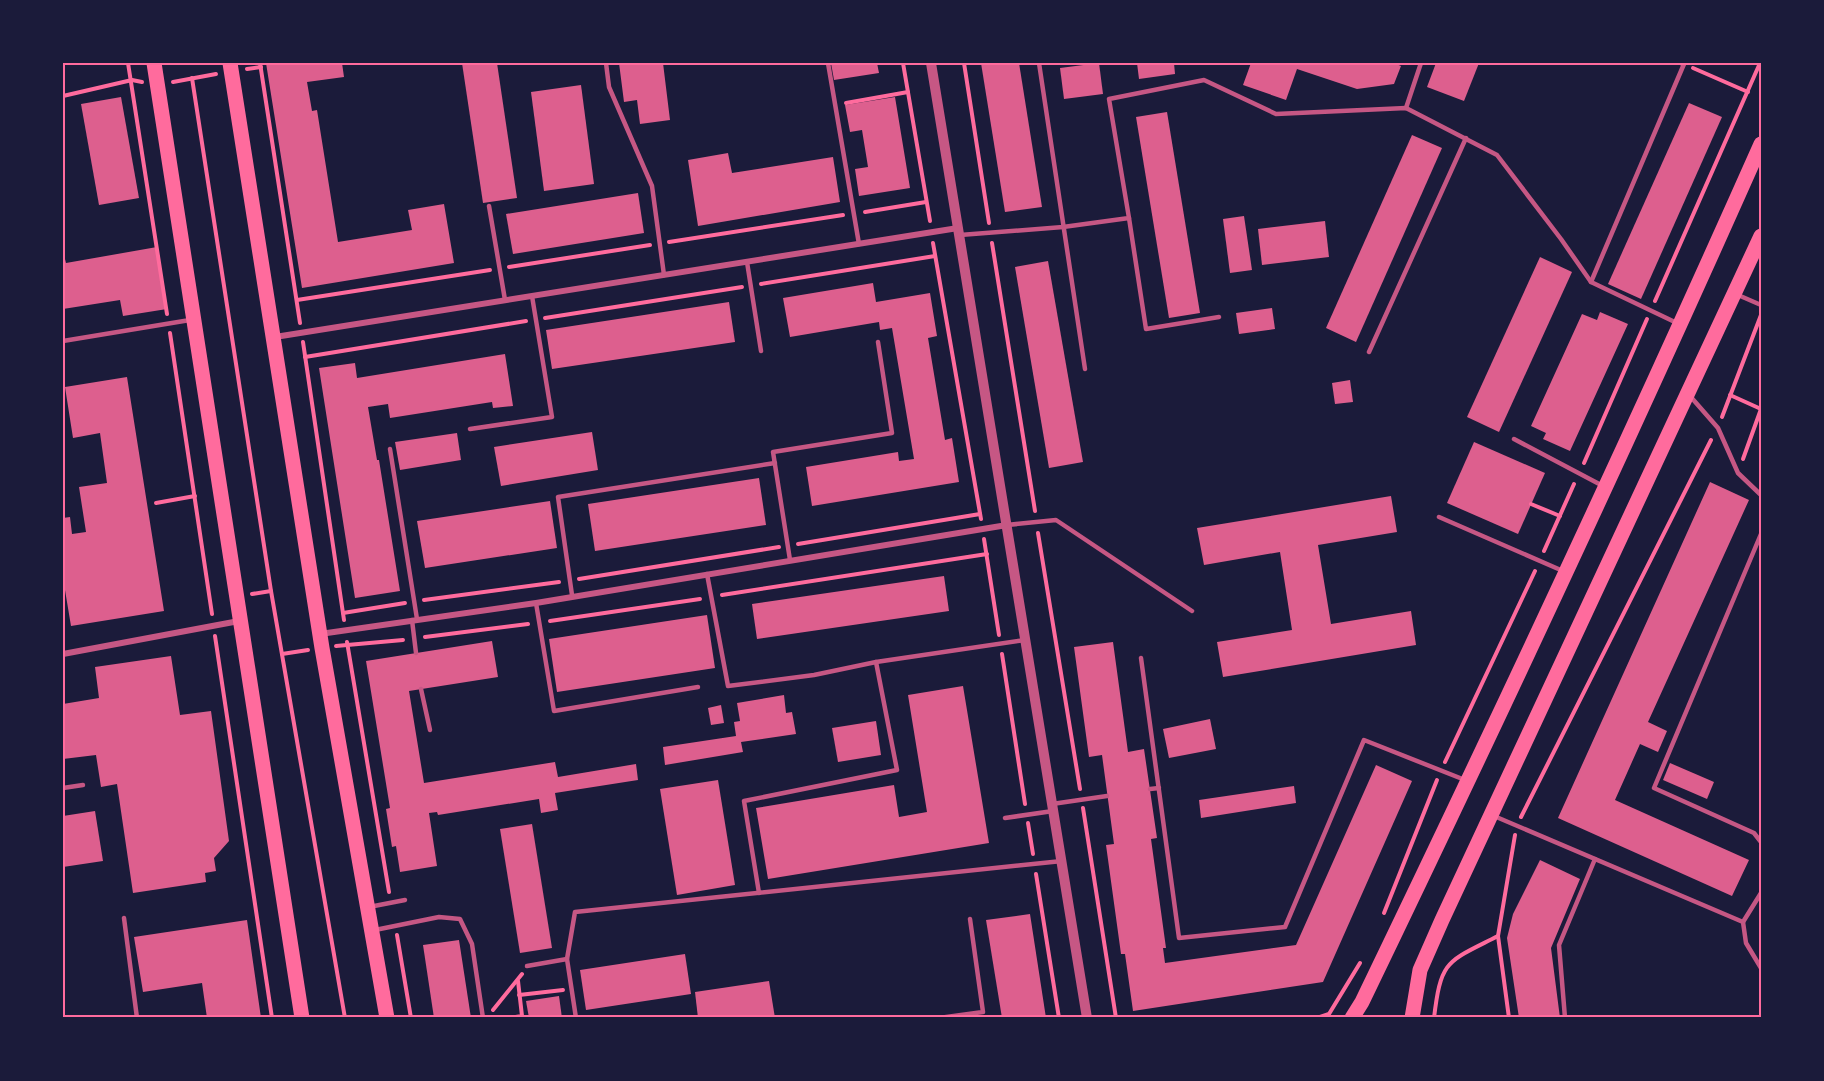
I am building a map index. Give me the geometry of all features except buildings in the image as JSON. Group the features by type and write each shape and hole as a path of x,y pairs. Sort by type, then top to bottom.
{"main road":[{"path":"154,63 302,1018"},
{"path":"230,63 275,337 321,641 387,1018"},
{"path":"1352,1018 1362,1002 1468,781 1681,325 1761,144"},
{"path":"1412,1018 1420,970 1761,236"}],"street":[{"path":"931,63 1087,1018"},
{"path":"275,337 859,244 932,233 959,232"},
{"path":"321,641 346,630 536,603 572,595 1007,525"},
{"path":"63,654 239,621"}],"lane":[{"path":"606,63 609,87 652,186 664,275"},
{"path":"828,63 837,104 859,244"},
{"path":"1038,63 1085,369"},
{"path":"1406,108 1421,63"},
{"path":"1590,282 1683,64"},
{"path":"1219,317 1146,329 1109,99 1204,80 1276,114 1406,108 1497,155 1561,239 1590,282 1681,325"},
{"path":"1369,352 1466,138"},
{"path":"489,206 505,300"},
{"path":"959,232 1063,227 1129,218"},
{"path":"747,262 761,351"},
{"path":"1735,294 1761,305"},
{"path":"470,429 552,417 532,296"},
{"path":"63,341 169,322 193,320"},
{"path":"790,560 773,452 892,434 878,342"},
{"path":"1688,394 1718,428 1738,473 1761,495"},
{"path":"1514,439 1605,487"},
{"path":"390,449 415,601 416,653"},
{"path":"572,595 558,497 775,463"},
{"path":"1439,517 1565,572"},
{"path":"1007,525 1056,520 1192,611"},
{"path":"1761,534 1654,788 1754,833 1761,842"},
{"path":"707,574 728,686 814,675 876,662 1026,640"},
{"path":"536,603 554,711 698,687"},
{"path":"1141,658 1179,938 1285,927 1364,740 1468,781"},
{"path":"759,893 744,801 897,770 876,662"},
{"path":"421,689 430,730"},
{"path":"63,788 83,785"},
{"path":"1150,789 1159,788"},
{"path":"1005,818 1107,796"},
{"path":"1492,814 1743,922"},
{"path":"1565,1018 1559,945 1595,859"},
{"path":"576,1018 567,959 575,912 1062,861"},
{"path":"1761,893 1743,922 1746,943 1761,968"},
{"path":"369,908 405,900"},
{"path":"373,930 439,917 460,919 472,944 485,1018"},
{"path":"124,918 137,1018"},
{"path":"939,1018 983,1011 970,919"},
{"path":"527,966 567,959"}],"path":[{"path":"128,63 169,322 272,1018"},
{"path":"260,63 299,316"},
{"path":"903,63 987,554 1059,1018"},
{"path":"964,63 1116,1018"},
{"path":"1380,922 1441,771 1540,561 1760,63"},
{"path":"1683,64 1748,92"},
{"path":"192,78 282,654 345,1018"},
{"path":"837,104 908,92"},
{"path":"297,300 926,202"},
{"path":"305,357 936,255"},
{"path":"1509,1018 1498,936 1517,826 1718,428 1761,314"},
{"path":"304,347 343,613 391,904"},
{"path":"1730,395 1761,409 1738,473"},
{"path":"156,503 195,496"},
{"path":"1532,504 1560,516"},
{"path":"343,613 570,580 980,514"},
{"path":"321,641 348,645 539,623 987,554"},
{"path":"282,654 305,650"},
{"path":"395,924 411,1018"},
{"path":"1434,1018 1439,981 1454,958 1498,936"},
{"path":"1317,1018 1329,1014 1365,954"},
{"path":"485,1018 518,980 522,1016 509,1018"},
{"path":"519,995 572,989"}]}
